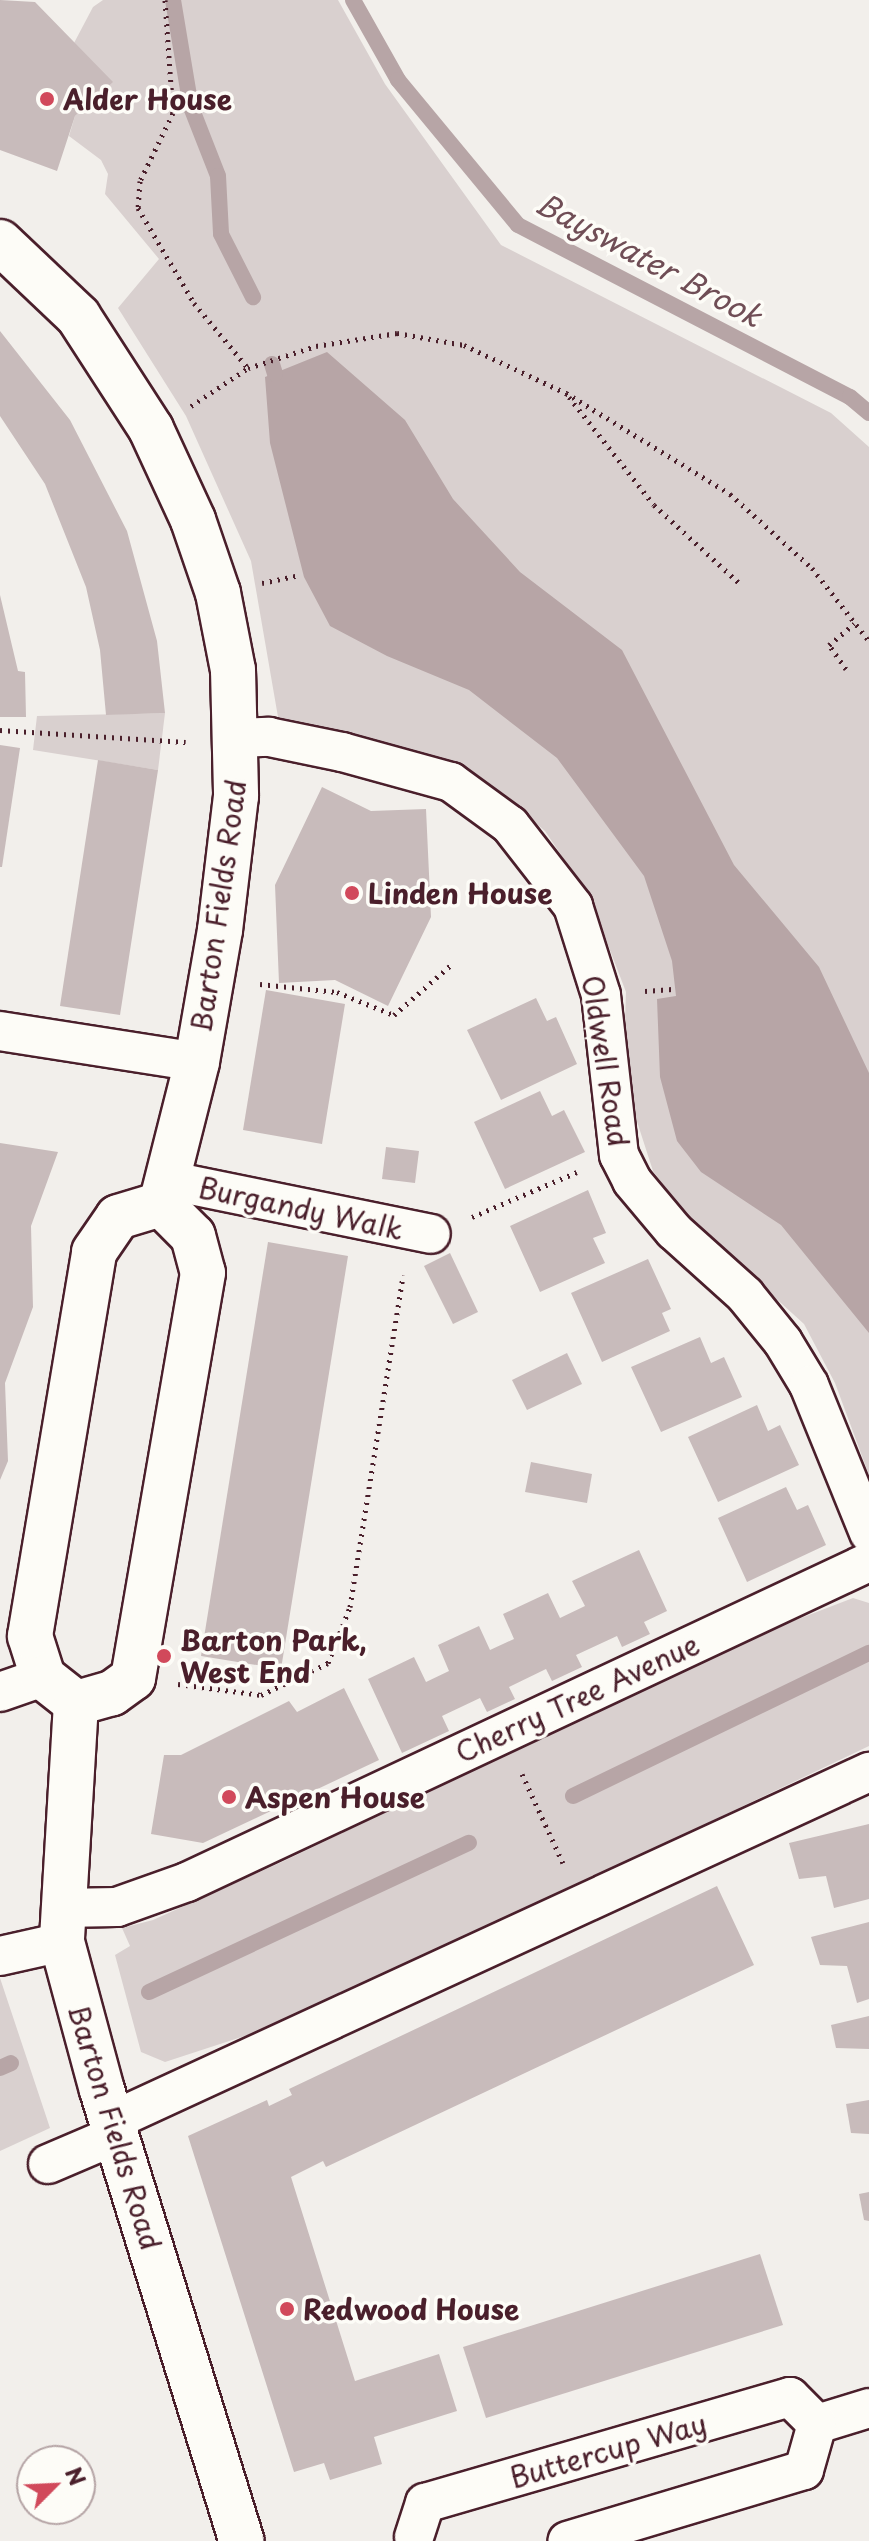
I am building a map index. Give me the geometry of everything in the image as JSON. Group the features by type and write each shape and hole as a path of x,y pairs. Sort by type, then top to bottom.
{"street":[{"name":"Barton Fields Road","path":"0,242 78,316 151,429 193,520 218,593 233,670 236,796 197,1062 166,1192 118,1217 94,1252 30,1636 60,1690 61,1925 114,2128 242,2541"},
{"name":"Oldwell Road","path":"236,738 269,737 342,752 451,782 510,825 573,906 601,995 619,1155 632,1181 674,1231 745,1295 783,1342 809,1385 869,1533"},
{"path":"0,1031 197,1062"},
{"path":"0,1692 60,1690 112,1693 133,1678 203,1273 193,1236 166,1192"},
{"name":"Burgandy Walk","path":"166,1192 431,1234"},
{"name":"Cherry Tree Avenue","path":"0,1956 61,1925 187,1882 869,1562"},
{"path":"48,2164 114,2128 869,1772"},
{"name":"Buttercup Way","path":"411,2540 425,2503 790,2397 817,2424"},
{"path":"567,2541 804,2470 817,2424 869,2408"}],"path":[{"path":"165,0 173,113 140,181 138,208 194,303 248,368"},
{"path":"188,407 248,368 316,346 397,333 464,345 566,393 730,494 812,568 869,641"},
{"path":"566,393 654,505 739,583"},
{"path":"258,584 299,575"},
{"path":"846,669 829,645 854,624"},
{"path":"0,730 186,742"},
{"path":"212,976 337,992 394,1015 453,963"},
{"path":"638,991 676,989"},
{"path":"431,1234 619,1155"},
{"path":"169,1683 261,1695 328,1663 350,1607 405,1262"},
{"path":"504,1733 567,1873"}],"shaded area":[{"path":"103,0 338,0 385,84 501,245 831,413 869,447 869,1475 835,1383 804,1324 691,1221 653,1171 631,1103 624,1050 626,992 590,898 545,831 488,783 446,762 278,717 251,561 186,416 118,308 159,259 105,194 108,174 101,160 69,136 75,116 112,82 74,43 93,7"},
{"path":"327,352 405,420 453,499 520,572 622,650 734,865 819,967 869,1073 869,1333 781,1225 701,1172 677,1141 660,1077 657,999 676,996 672,961 644,876 557,758 469,690 387,656 330,626 304,577 270,443 265,377"},
{"path":"165,713 158,770 33,750 37,716"},
{"path":"853,1598 869,1603 869,1746 297,2019 165,2062 141,2052 115,1955 130,1946 122,1928 153,1920 284,1861 736,1643"},
{"path":"0,1978 50,2128 0,2151"}],"building":[{"name":"Alder House","path":"0,0 35,2 113,82 75,116 57,171 0,150"},
{"path":"0,331 70,420 127,531 157,641 165,713 106,715 100,650 86,587 45,484 0,416"},
{"path":"0,595 18,671 25,672 26,717 0,717"},
{"path":"0,745 20,748 2,867 0,867"},
{"path":"98,760 158,770 120,1015 60,1006"},
{"name":"Linden House","path":"322,787 371,811 426,809 431,917 388,1006 335,980 279,983 275,885"},
{"path":"266,990 345,1004 322,1144 243,1130"},
{"path":"536,998 547,1021 556,1017 577,1064 501,1100 467,1030"},
{"path":"540,1091 552,1116 564,1110 585,1152 505,1189 474,1122"},
{"path":"0,1143 58,1152 31,1226 33,1307 5,1383 8,1461 0,1480"},
{"path":"386,1147 419,1151 415,1183 382,1179"},
{"path":"588,1190 606,1233 593,1238 605,1263 540,1292 510,1226"},
{"path":"268,1242 348,1256 281,1669 201,1656"},
{"path":"450,1253 478,1312 453,1324 424,1266"},
{"path":"648,1259 671,1309 662,1313 670,1331 602,1362 571,1293"},
{"path":"700,1337 711,1363 724,1357 742,1397 661,1432 631,1367"},
{"path":"567,1353 582,1384 527,1410 512,1380"},
{"path":"757,1405 768,1431 780,1425 799,1465 718,1502 688,1437"},
{"path":"531,1462 592,1474 587,1503 525,1492"},
{"path":"786,1487 797,1510 808,1505 826,1545 747,1582 718,1518"},
{"path":"639,1550 667,1611 644,1622 650,1634 622,1647 617,1636 576,1655 582,1667 552,1681 546,1669 509,1687 515,1699 487,1712 480,1698 442,1716 449,1731 402,1753 368,1679 414,1657 426,1682 449,1671 438,1645 479,1626 490,1650 514,1639 503,1614 548,1593 560,1618 585,1606 572,1581"},
{"name":"Aspen House","path":"344,1688 379,1760 203,1843 151,1834 164,1755 181,1755 289,1701 297,1712"},
{"path":"869,1824 869,1899 834,1908 826,1876 799,1879 789,1843"},
{"path":"717,1886 754,1965 326,2167 323,2161 291,2177 355,2381 439,2354 457,2411 374,2437 382,2464 330,2480 324,2463 294,2472 188,2136 267,2100 269,2106 292,2095 289,2089"},
{"path":"869,1922 869,1999 857,2003 847,1966 820,1965 811,1937"},
{"path":"869,2016 869,2049 836,2048 831,2025"},
{"path":"869,2100 869,2134 851,2133 846,2104"},
{"path":"869,2192 869,2221 864,2220 859,2194"},
{"path":"760,2254 783,2325 486,2418 463,2347"}],"waterway":[{"path":"173,0 191,107 218,176 221,234 253,297"},
{"name":"Bayswater Brook","path":"353,0 398,80 518,225 850,397 869,413"},
{"path":"272,364 275,374"},
{"path":"573,1796 869,1653"},
{"path":"149,1992 469,1843"},
{"path":"0,2068 11,2063"}],"place":[{"name":"Alder House","path":"47,99"},
{"name":"Linden House","path":"352,893"},
{"name":"Barton Park, West End","path":"164,1656"},
{"name":"Aspen House","path":"229,1797"},
{"name":"Redwood House","path":"287,2309"}]}
